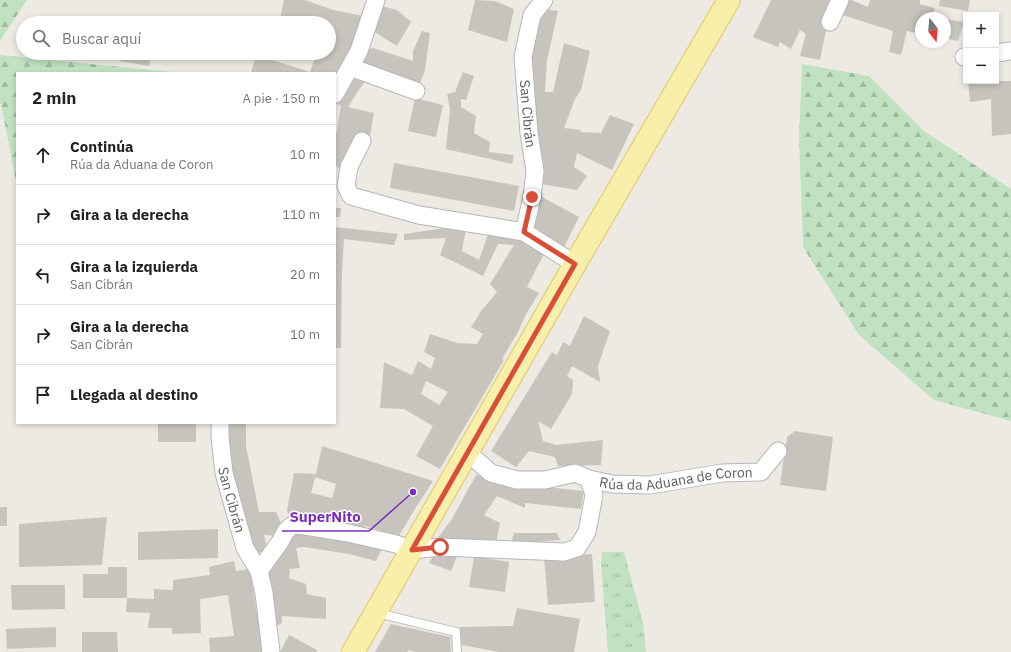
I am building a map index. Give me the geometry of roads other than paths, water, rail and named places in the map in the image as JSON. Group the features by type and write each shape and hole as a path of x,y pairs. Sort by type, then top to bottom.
{"main road":[{"path":"353,652 575,264 729,0"}],"street":[{"path":"336,92 359,51 376,0"},
{"name":"San Cibrán","path":"524,232 532,197 535,172 529,133 523,57 532,15 544,0"},
{"path":"830,22 840,0"},
{"path":"999,53 1011,51"},
{"path":"350,67 416,91"},
{"path":"362,141 349,167 346,186 351,196 419,215 524,232 575,264"},
{"name":"San Cibrán","path":"220,424 224,473 245,548 259,571 264,593 271,652"},
{"name":"Rúa da Aduana de Coron","path":"468,453 491,473 517,480 545,480 575,473 589,479 612,484 650,485 722,473 761,472 778,451"},
{"name":"Rúa da Aduana de Coron","path":"412,550 440,547 564,552 577,548 587,532 594,495 589,479"},
{"path":"259,571 291,526 299,525 348,533 396,544 412,550"}],"lane":[{"path":"376,612 456,632 457,652"}],"place":[{"name":"SuperNito","path":"413,492"}]}
